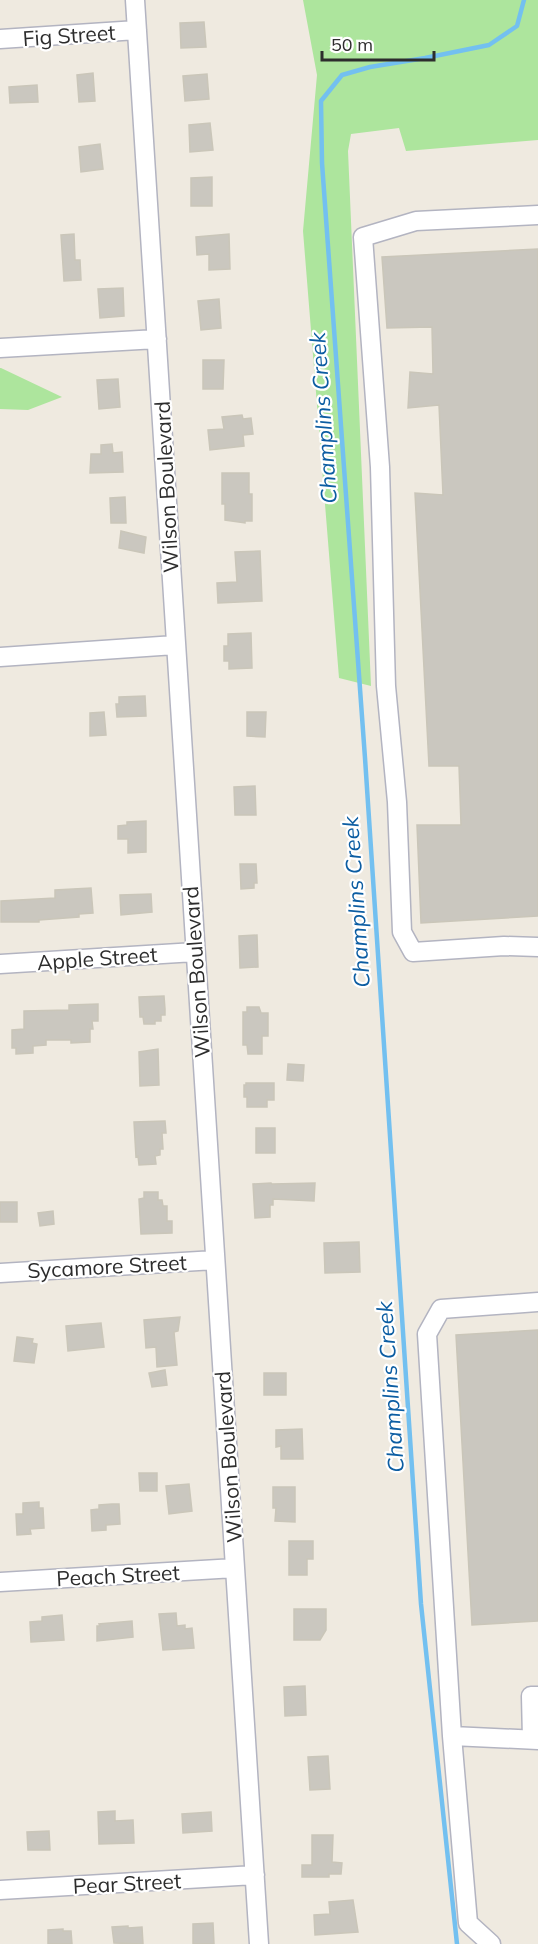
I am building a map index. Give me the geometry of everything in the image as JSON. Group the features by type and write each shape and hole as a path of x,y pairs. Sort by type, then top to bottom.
{"street":[{"name":"Wilson Boulevard","path":"135,0 259,1944"},
{"name":"Fig Street","path":"0,39 137,30"},
{"path":"538,215 416,221 363,237 380,467 386,686 397,802 402,932 413,952 538,946"},
{"path":"0,348 157,339"},
{"path":"0,657 176,645"},
{"name":"Apple Street","path":"0,964 195,952"},
{"name":"Sycamore Street","path":"0,1273 215,1260"},
{"path":"491,1944 468,1923 452,1736 427,1334 441,1309 538,1302"},
{"name":"Peach Street","path":"0,1582 235,1568"},
{"path":"452,1736 535,1740 536,1691"},
{"name":"Pear Street","path":"0,1890 255,1875"}],"green space":[{"path":"303,0 538,0 538,140 406,151 399,128 351,134 348,151 371,686 339,678 303,231 317,75"},
{"path":"0,368 62,397 28,410 0,409"}],"building":[{"path":"204,22 206,47 181,48 180,23"},
{"path":"93,73 95,101 79,102 77,75"},
{"path":"207,74 209,99 185,101 183,76"},
{"path":"37,85 38,102 10,103 9,87"},
{"path":"210,123 213,150 190,152 189,125"},
{"path":"100,144 103,169 81,172 79,147"},
{"path":"212,177 212,206 191,206 191,178"},
{"path":"74,234 75,260 80,260 81,280 64,281 61,235"},
{"path":"229,234 230,269 209,270 209,254 197,255 196,237"},
{"path":"538,249 538,916 421,923 417,825 461,825 459,766 429,766 415,493 443,495 439,405 408,408 410,372 433,374 432,327 387,328 382,257"},
{"path":"123,288 124,316 100,318 98,289"},
{"path":"219,299 221,328 201,330 198,301"},
{"path":"203,360 224,360 223,389 203,389"},
{"path":"118,379 120,407 99,409 97,380"},
{"path":"242,415 243,419 251,418 253,434 243,435 244,446 210,450 208,430 224,429 222,417"},
{"path":"112,444 113,453 122,452 123,472 90,473 91,454 101,454 101,445"},
{"path":"222,473 249,473 252,521 245,521 245,523 225,520 225,504 222,504"},
{"path":"125,497 126,523 111,523 110,498"},
{"path":"121,531 146,537 144,553 119,548"},
{"path":"260,551 262,601 218,603 217,583 237,582 235,552"},
{"path":"251,633 252,668 229,669 229,661 224,661 224,646 228,646 228,634"},
{"path":"145,696 146,716 117,717 116,704 119,704 119,697"},
{"path":"104,712 106,735 90,736 90,713"},
{"path":"247,712 266,712 265,737 247,736"},
{"path":"255,786 256,815 235,815 234,787"},
{"path":"146,821 146,852 128,853 128,839 118,839 118,826 127,825 127,822"},
{"path":"240,864 256,864 257,883 254,883 254,888 241,889"},
{"path":"91,888 93,913 79,914 79,917 39,920 39,922 1,922 1,901 55,898 55,890"},
{"path":"151,894 152,912 121,915 120,895"},
{"path":"257,935 258,967 240,968 239,936"},
{"path":"164,996 165,1015 161,1015 161,1021 155,1021 155,1024 144,1024 143,1017 140,1017 139,997"},
{"path":"98,1004 98,1021 92,1021 90,1042 71,1043 71,1040 46,1040 46,1045 33,1046 33,1053 16,1054 16,1048 12,1048 12,1030 24,1029 24,1011 69,1010 69,1005"},
{"path":"247,1007 259,1007 261,1013 268,1013 268,1036 262,1036 262,1054 248,1054 247,1045 243,1045 243,1012 247,1012"},
{"path":"158,1049 159,1085 140,1086 139,1052"},
{"path":"288,1064 304,1065 303,1081 287,1080"},
{"path":"246,1083 274,1083 274,1100 267,1100 267,1107 247,1107 247,1097 244,1097"},
{"path":"165,1121 166,1133 162,1133 163,1149 160,1149 160,1155 155,1156 156,1164 139,1165 138,1156 136,1157 134,1122"},
{"path":"256,1128 275,1128 275,1153 256,1153"},
{"path":"315,1183 314,1201 273,1199 273,1205 270,1205 270,1217 255,1218 253,1184"},
{"path":"144,1192 158,1192 158,1200 162,1200 163,1206 167,1206 167,1221 172,1221 172,1233 141,1234 139,1199 144,1198"},
{"path":"0,1202 17,1202 17,1222 0,1222"},
{"path":"53,1211 54,1224 40,1226 38,1213"},
{"path":"359,1242 360,1272 325,1273 324,1243"},
{"path":"180,1317 178,1331 174,1332 177,1365 157,1367 156,1347 146,1348 144,1320"},
{"path":"101,1323 104,1347 68,1351 66,1326"},
{"path":"538,1330 538,1621 472,1625 456,1335"},
{"path":"17,1337 33,1339 32,1343 37,1344 34,1363 14,1361"},
{"path":"165,1370 167,1385 152,1387 149,1373"},
{"path":"264,1373 286,1373 286,1395 264,1395"},
{"path":"302,1429 303,1459 281,1459 281,1446 276,1447 276,1430"},
{"path":"139,1473 157,1473 157,1491 140,1491"},
{"path":"189,1484 192,1511 169,1514 166,1486"},
{"path":"273,1487 295,1487 295,1522 275,1521"},
{"path":"39,1502 39,1508 43,1508 44,1528 30,1529 31,1534 17,1535 16,1514 23,1514 23,1503"},
{"path":"119,1504 120,1524 106,1525 106,1530 92,1531 91,1510 99,1509 99,1505"},
{"path":"289,1541 313,1541 313,1559 307,1559 307,1575 289,1575"},
{"path":"294,1609 326,1609 326,1630 320,1640 294,1640"},
{"path":"176,1613 177,1626 185,1625 185,1629 192,1628 194,1648 163,1650 159,1614"},
{"path":"62,1615 64,1640 31,1642 30,1622 42,1621 42,1617"},
{"path":"132,1621 133,1637 97,1641 99,1624"},
{"path":"305,1686 306,1715 285,1716 284,1687"},
{"path":"328,1756 330,1789 310,1790 308,1757"},
{"path":"115,1811 115,1821 133,1820 134,1843 99,1844 98,1812"},
{"path":"211,1812 212,1831 183,1833 182,1814"},
{"path":"49,1831 50,1850 28,1850 27,1832"},
{"path":"312,1835 333,1835 332,1862 342,1863 341,1874 329,1874 329,1877 302,1877 302,1865 312,1865"},
{"path":"353,1900 358,1932 315,1935 314,1915 330,1914 329,1902"},
{"path":"213,1923 214,1944 193,1944 193,1924"},
{"path":"128,1926 128,1928 142,1927 143,1944 114,1943 112,1927"},
{"path":"63,1929 63,1931 71,1931 72,1944 48,1944 48,1930"}],"waterway":[{"name":"Champlins Creek","path":"457,1944 421,1604 365,758 322,163 321,101 342,75 370,67 489,45 517,26 524,0"}]}
